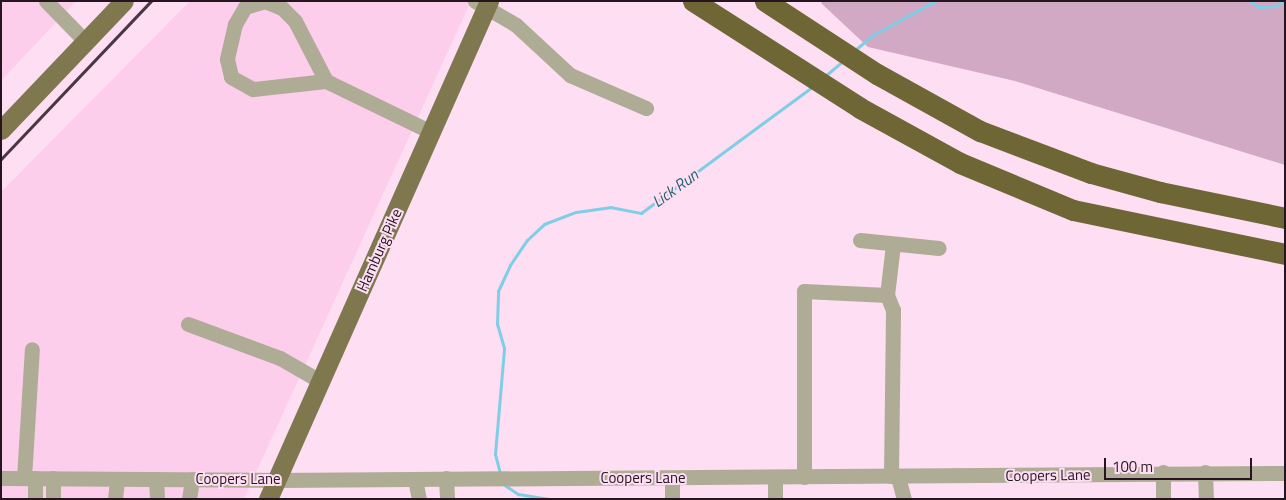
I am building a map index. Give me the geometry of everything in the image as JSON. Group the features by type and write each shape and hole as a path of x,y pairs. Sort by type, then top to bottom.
{"highway":[{"path":"693,1 860,108 960,163 1073,210 1285,254"},
{"path":"765,1 877,74 980,132 1039,155 1160,192 1285,218"}],"main road":[{"path":"1,130 124,1"},
{"name":"Hamburg Pike","path":"268,499 431,132 484,3"}],"street":[{"path":"46,1 86,42"},
{"path":"326,81 296,21 282,8 266,1 245,7 235,24 226,59 231,77 254,90 326,81 431,132"},
{"path":"484,3 538,43 570,75 646,108"},
{"path":"860,240 893,245 939,248"},
{"path":"893,245 887,295 892,310 894,476 904,499"},
{"path":"804,477 804,291 887,295"},
{"path":"188,324 280,358 320,381"},
{"path":"32,349 30,478 35,499"},
{"path":"1163,472 1163,499"},
{"name":"Coopers Lane","path":"1,478 276,480 775,478 1163,472 1285,473"},
{"path":"1205,472 1206,499"},
{"path":"53,478 53,499"},
{"path":"115,499 117,478"},
{"path":"446,478 447,499"},
{"path":"672,478 672,499"},
{"path":"775,478 775,499"},
{"path":"156,479 157,499"},
{"path":"189,499 192,479"},
{"path":"415,479 419,499"}],"shaded area":[{"path":"1,1 76,1 1,81"},
{"path":"190,1 471,1 244,499 1,499 1,192"},
{"path":"823,1 1285,1 1285,165 1015,81 868,47 821,3"}],"waterway":[{"name":"Lick Run","path":"855,50 873,35 935,1"},
{"name":"Lick Run","path":"1250,1 1259,7 1276,6 1282,1"},
{"name":"Lick Run","path":"825,76 843,61"},
{"name":"Lick Run","path":"500,473 495,454 504,348 497,324 498,291 510,265 527,240 544,224 576,212 610,207 641,213 812,87"},
{"name":"Lick Run","path":"503,484 518,494 551,499"}],"railway":[{"path":"1,159 151,1"}]}
